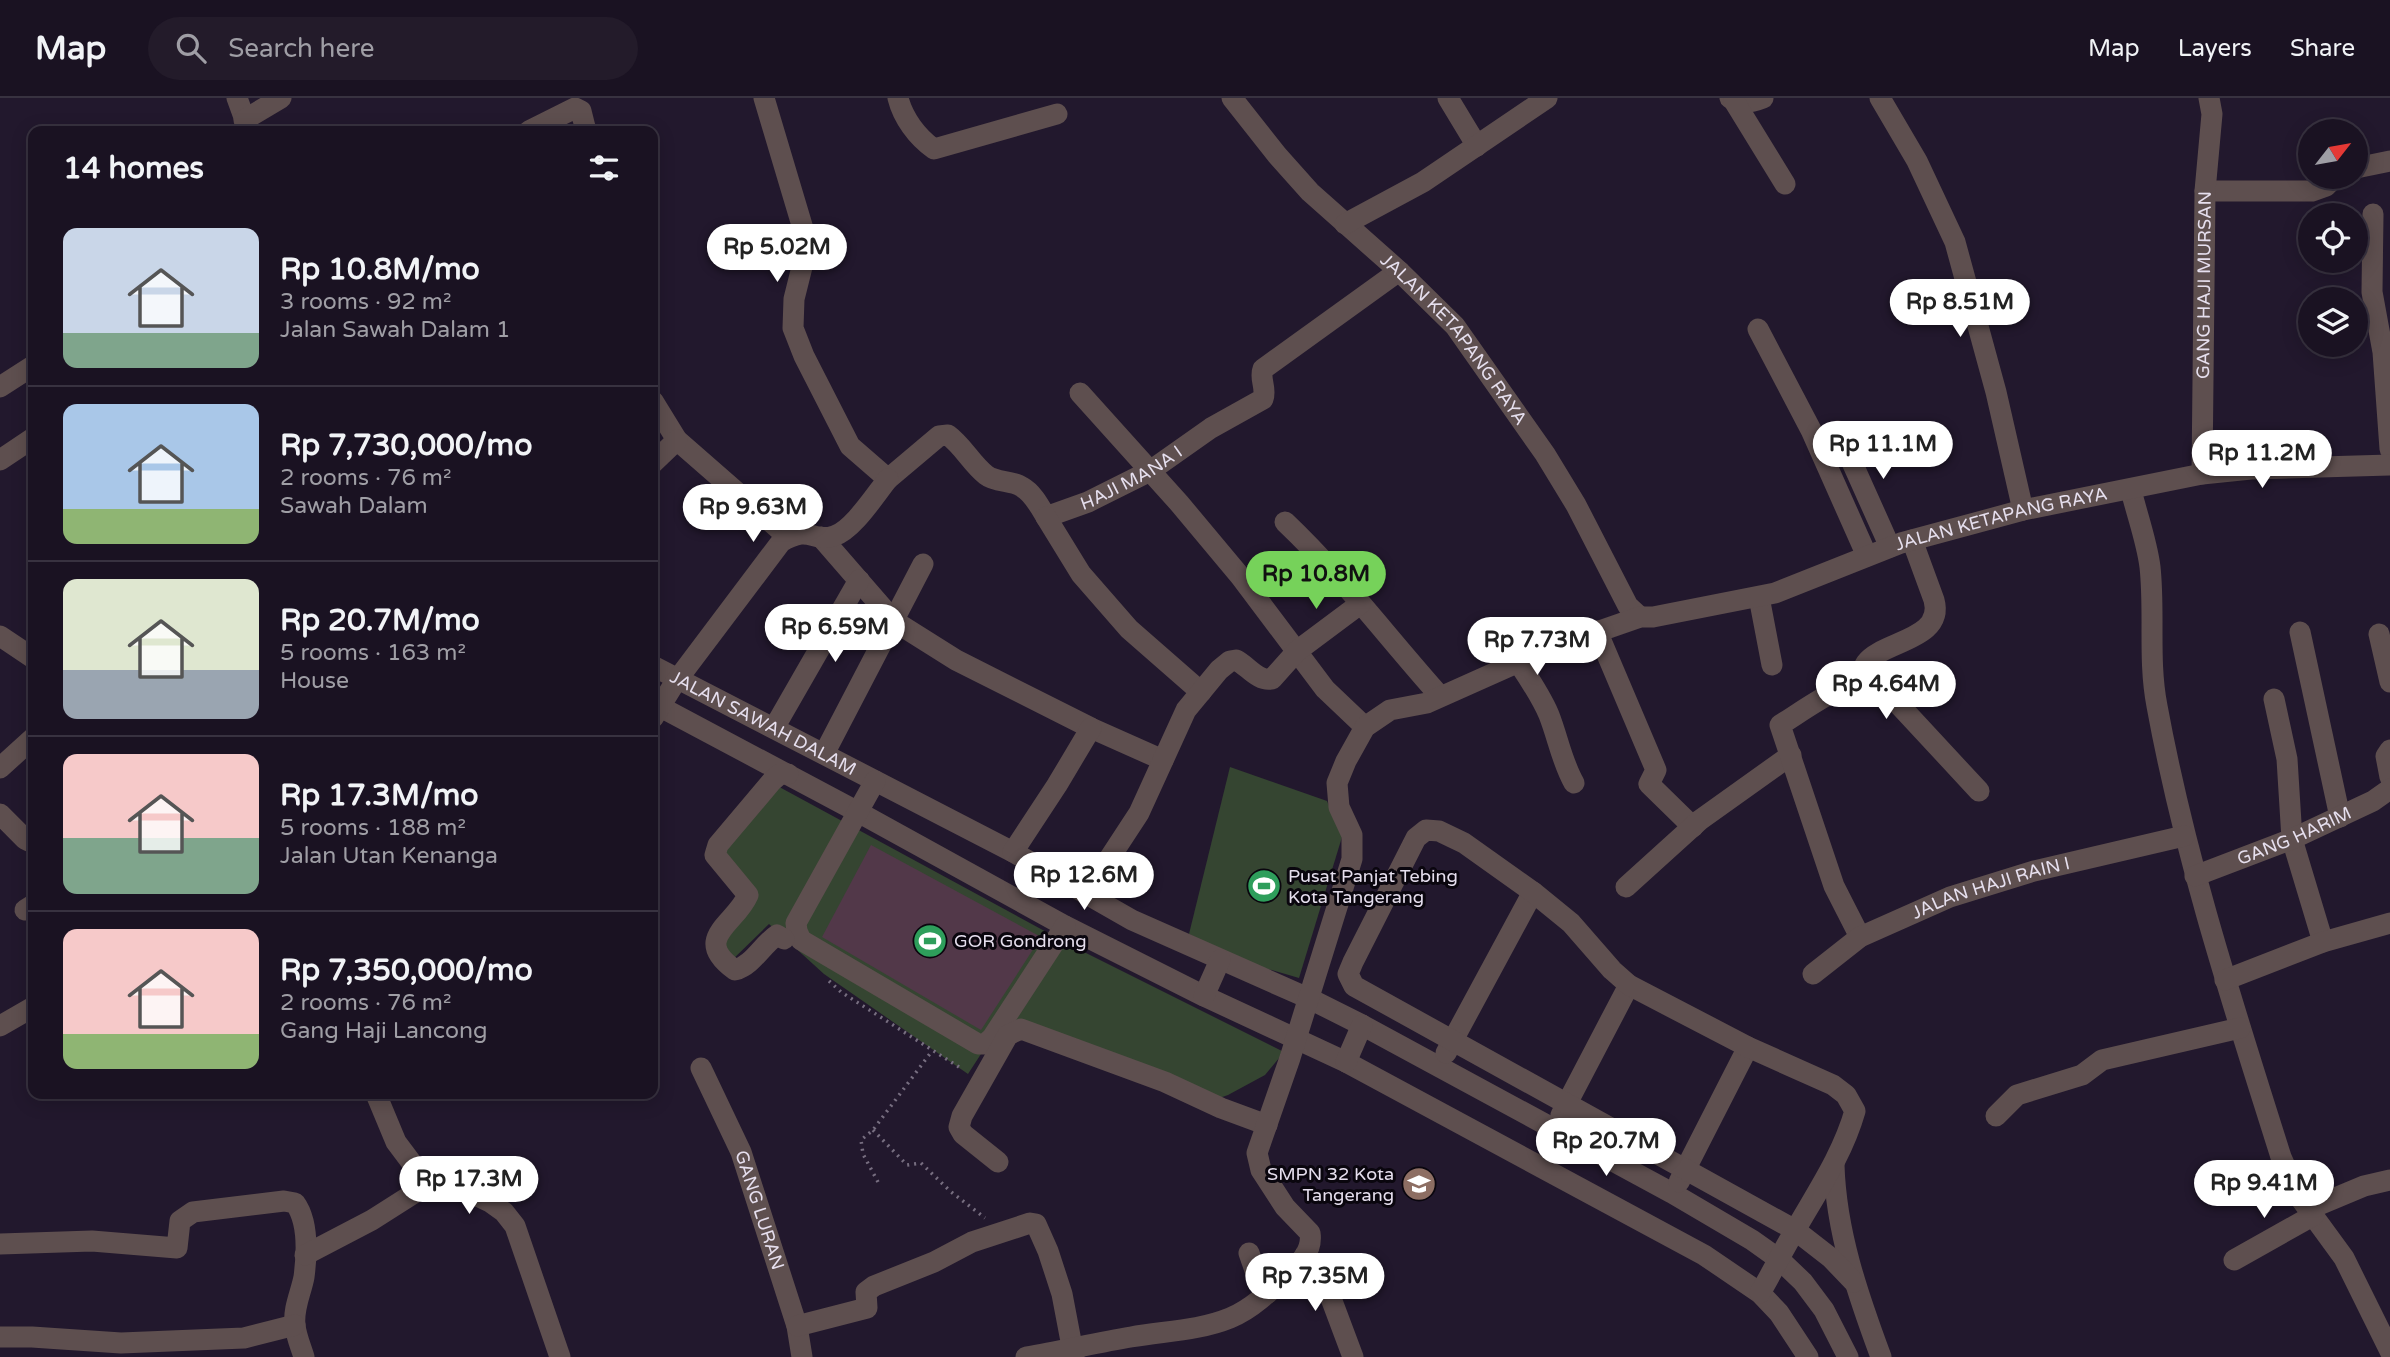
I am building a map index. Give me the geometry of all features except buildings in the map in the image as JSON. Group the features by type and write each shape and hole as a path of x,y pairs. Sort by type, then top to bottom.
{"street":[{"path":"237,98 246,125 281,98"},
{"path":"764,98 804,232 805,255 794,299 793,328 804,356 850,446 888,479"},
{"path":"898,98 909,124 934,149 1057,114"},
{"name":"JALAN KETAPANG RAYA","path":"1233,98 1310,192 1399,271 1455,326 1545,454 1576,505 1628,606 1640,617 1759,597 1912,540 2023,510 2131,490 2150,568 2151,659 2156,703 2184,836 2225,979 2281,1157 2298,1195 2344,1258 2390,1351"},
{"path":"1448,98 1477,146"},
{"path":"1345,224 1423,182 1547,98"},
{"path":"1732,99 1751,103 1763,98"},
{"path":"1880,98 1917,160 1955,242 1996,392 2023,510"},
{"name":"GANG HAJI MURSAN","path":"2202,474 2205,191 2212,114 2209,98"},
{"path":"1732,99 1785,184"},
{"path":"538,126 575,108 581,111 586,126"},
{"path":"2368,166 2390,161"},
{"path":"2205,191 2318,189"},
{"path":"2373,214 2372,292 2383,352 2390,449"},
{"name":"HAJI MANA I","path":"1046,517 1088,502 1150,471 1211,428 1263,399 1263,369 1399,271"},
{"path":"1758,329 1811,430 1867,556"},
{"path":"0,387 28,369"},
{"path":"1080,393 1240,576 1325,689 1365,727"},
{"path":"658,409 677,440 789,537"},
{"path":"1838,431 1890,547"},
{"path":"1201,692 1129,629 1081,574 1032,496 1022,486 990,478 948,435 939,436 888,479 847,529 834,536 797,533 781,542 664,698 788,774 1013,852 1144,926 1439,1066 1672,1193 1752,1240 1770,1277 1779,1313 1808,1357"},
{"path":"658,458 677,440"},
{"path":"0,460 28,441"},
{"path":"2131,490 2202,474 2251,469 2390,465"},
{"path":"1285,522 1318,553 1440,696"},
{"path":"821,537 894,621 956,660 1091,728 1163,760"},
{"path":"1862,679 1864,665 1871,658 1916,635 1933,618 1936,609 1934,600 1912,540"},
{"path":"824,754 923,564"},
{"path":"774,729 859,580"},
{"path":"1759,597 1772,665"},
{"path":"1086,894 1139,813 1186,710 1219,670 1230,661 1236,660 1258,676 1266,680 1272,679 1297,651 1360,604"},
{"path":"1026,1357 1073,1353 1131,1337 1187,1330 1230,1318 1268,1293 1305,1255 1311,1247 1310,1233 1285,1208 1256,1153 1298,1034 1352,859 1352,835 1339,807 1337,783 1346,761 1365,727 1390,710 1419,705 1518,662 1640,617"},
{"path":"1597,631 1657,770 1649,784 1693,827"},
{"path":"2300,632 2340,817"},
{"path":"2379,634 2390,681"},
{"path":"0,636 28,655"},
{"path":"1518,662 1540,694 1561,749 1564,766 1574,783"},
{"path":"1860,937 1834,886 1780,725 1862,679 1877,680 1979,791"},
{"name":"JALAN SAWAH DALAM","path":"658,681 664,698 774,729 824,754 864,800"},
{"path":"2274,699 2287,759 2292,839 2323,942"},
{"path":"1013,852 1091,728"},
{"path":"0,768 28,743"},
{"path":"2390,750 2386,756 2390,777"},
{"path":"1626,887 1693,827 1791,755"},
{"path":"784,939 778,935 771,940 744,968 735,970 728,965 717,949 717,934 744,904 748,895 715,855 718,845 772,781 780,774 788,774"},
{"name":"GANG HARIM","path":"2195,876 2292,839 2384,796 2390,789"},
{"path":"864,800 1065,926 1204,996 1298,1034 1347,1059 1704,1255 1770,1277 1803,1282 1824,1310 1848,1357"},
{"path":"864,800 796,923 801,940 978,1044 985,1044 992,1038 1065,926"},
{"path":"0,814 28,840"},
{"path":"1770,1277 1795,1230 1834,1165 1856,1111 1846,1095 1833,1085 1748,1047 1629,985 1612,970 1572,923 1533,891 1464,843 1439,831 1426,830 1416,838 1349,974 1354,986 1795,1230 1831,1258 1854,1282"},
{"name":"JALAN HAJI RAIN I","path":"1813,974 1860,937 1917,910 1990,883 2184,836"},
{"path":"1439,1066 1533,891"},
{"path":"2225,979 2323,942 2387,930"},
{"path":"1204,996 1220,960"},
{"path":"1553,1129 1629,985"},
{"path":"0,1026 28,1010"},
{"path":"1996,1116 2017,1095 2082,1075 2102,1060 2241,1028"},
{"path":"998,1162 963,1134 959,1127 962,1116 1008,1035 1021,1029 1166,1082 1221,1108 1266,1125"},
{"path":"1347,1059 1361,1029"},
{"path":"1672,1193 1748,1047"},
{"name":"GANG LURAN","path":"701,1069 741,1152 797,1326 803,1357"},
{"path":"378,1099 396,1142 414,1166 490,1202 509,1218 560,1357"},
{"path":"1834,1165 1835,1201 1854,1282 1881,1357"},
{"path":"305,1255 372,1220 439,1178"},
{"path":"2234,1260 2311,1212 2364,1186 2390,1180"},
{"path":"0,1244 92,1241 177,1248 180,1222 192,1212 284,1201 295,1203 304,1218 304,1275 297,1299 295,1325 304,1357"},
{"path":"797,1326 867,1308 866,1292 874,1286 934,1262 972,1242 1030,1223 1036,1224 1048,1251 1062,1294 1073,1353"},
{"path":"1250,1253 1258,1279 1268,1293"},
{"path":"1305,1255 1329,1293 1353,1357"},
{"path":"0,1338 32,1337 121,1343 244,1338 295,1325"}],"path":[{"path":"822,974 841,992 960,1067"},
{"path":"878,1181 860,1143 873,1130 932,1051"},
{"path":"873,1130 902,1162 911,1166 921,1163 1000,1233"}],"green space":[{"name":"Pusat Panjat Tebing Kota Tangerang","path":"1230,767 1327,801 1342,837 1299,978 1237,960 1189,934"},
{"path":"772,783 1074,947 1284,1052 1265,1075 1228,1095 1208,1102 1003,1020 968,1074 824,974 769,924 727,965 710,943 749,892 718,859"}],"place":[{"name":"Pusat Panjat Tebing Kota Tangerang","path":"1264,886"},
{"name":"GOR Gondrong","path":"930,941"},
{"name":"SMPN 32 Kota Tangerang","path":"1419,1184"}]}
